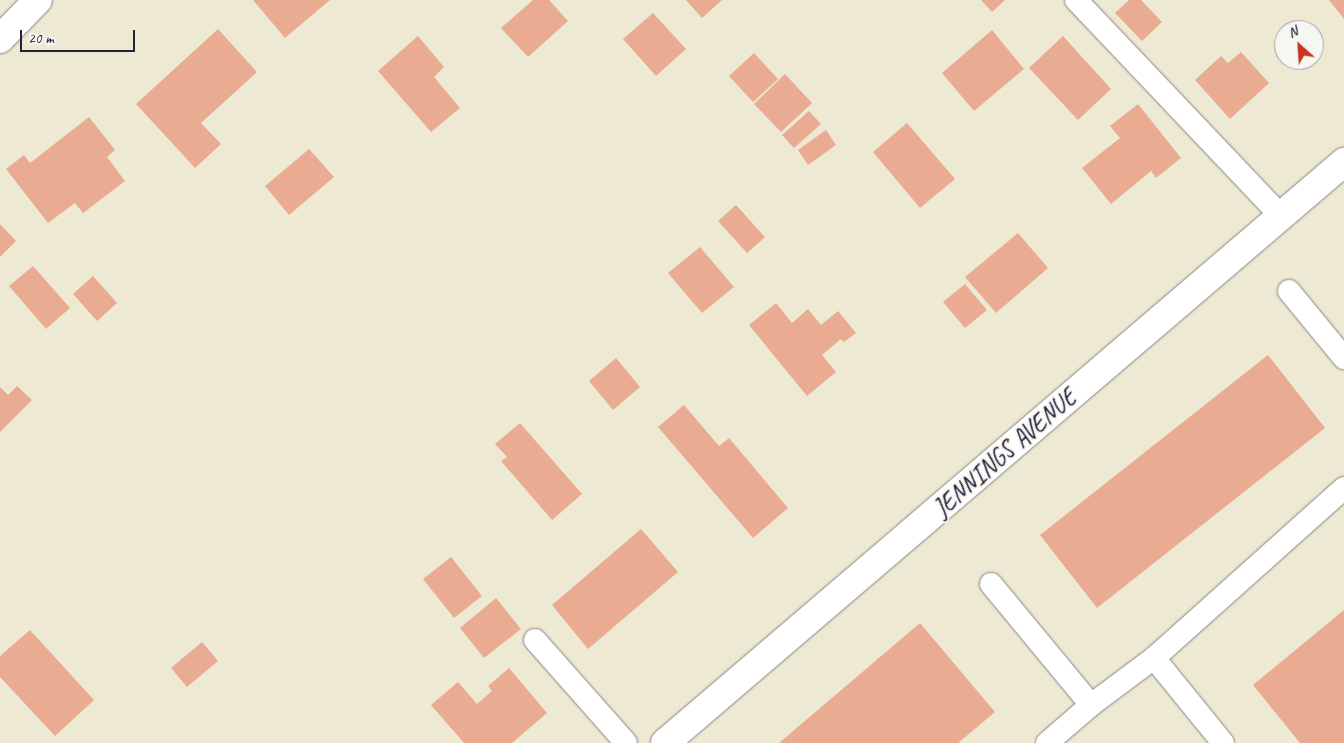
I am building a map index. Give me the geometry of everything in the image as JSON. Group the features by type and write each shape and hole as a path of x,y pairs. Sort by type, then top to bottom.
{"street":[{"path":"0,39 38,0"},
{"name":"JENNINGS AVENUE","path":"665,743 1344,162"}],"lane":[{"path":"1076,0 1281,216"},
{"path":"1290,291 1344,358"},
{"path":"1047,743 1091,705 1154,658 1344,488"},
{"path":"991,584 1091,705"},
{"path":"535,640 626,743"},
{"path":"1154,658 1223,743"}],"building":[{"path":"253,0 330,0 285,38"},
{"path":"533,0 549,0 568,21 528,57 501,28"},
{"path":"686,0 722,0 702,18"},
{"path":"981,0 1005,0 992,12"},
{"path":"1129,0 1141,0 1162,22 1142,41 1115,13"},
{"path":"1329,0 1344,0 1344,19"},
{"path":"653,13 686,49 656,76 623,39"},
{"path":"218,29 257,72 201,123 221,144 195,168 136,104"},
{"path":"992,30 1024,69 974,111 942,73"},
{"path":"418,36 444,67 434,77 460,108 431,132 378,71"},
{"path":"1063,36 1111,89 1078,120 1029,68"},
{"path":"1241,52 1269,83 1230,119 1195,80 1221,56 1228,63"},
{"path":"754,53 778,79 753,102 729,76"},
{"path":"785,74 812,103 781,132 754,104"},
{"path":"1138,104 1181,158 1156,178 1151,171 1111,204 1082,168 1120,138 1110,126"},
{"path":"809,111 821,124 794,148 782,135"},
{"path":"89,117 115,150 107,157 125,181 83,213 75,203 48,223 6,169 24,155 30,163"},
{"path":"907,123 955,179 920,208 873,152"},
{"path":"826,130 836,145 808,165 798,150"},
{"path":"309,149 334,177 289,215 265,186"},
{"path":"736,205 765,237 747,253 718,221"},
{"path":"0,224 16,241 0,257"},
{"path":"1018,233 1048,268 996,313 965,277"},
{"path":"700,247 734,287 702,313 668,273"},
{"path":"33,266 70,308 46,329 9,286"},
{"path":"93,276 117,303 97,321 73,294"},
{"path":"965,284 987,310 965,328 943,302"},
{"path":"776,303 792,323 808,309 821,325 838,311 856,333 844,342 841,339 822,355 836,372 807,396 749,325"},
{"path":"1268,355 1325,428 1097,608 1040,535"},
{"path":"616,358 640,387 613,410 589,381"},
{"path":"17,386 32,400 0,432 0,387 8,395"},
{"path":"684,405 719,446 729,438 788,508 753,538 658,427"},
{"path":"520,423 582,494 552,520 501,461 507,457 495,444"},
{"path":"641,529 678,572 588,649 552,605"},
{"path":"451,557 482,596 454,618 423,579"},
{"path":"496,598 521,629 484,658 460,628"},
{"path":"1344,610 1344,743 1300,743 1253,685"},
{"path":"920,623 995,712 958,743 779,743"},
{"path":"30,630 94,700 55,736 0,677 0,656"},
{"path":"202,642 218,661 187,687 171,668"},
{"path":"509,668 547,713 512,743 464,743 431,705 458,682 477,704 492,691 488,686"}]}
